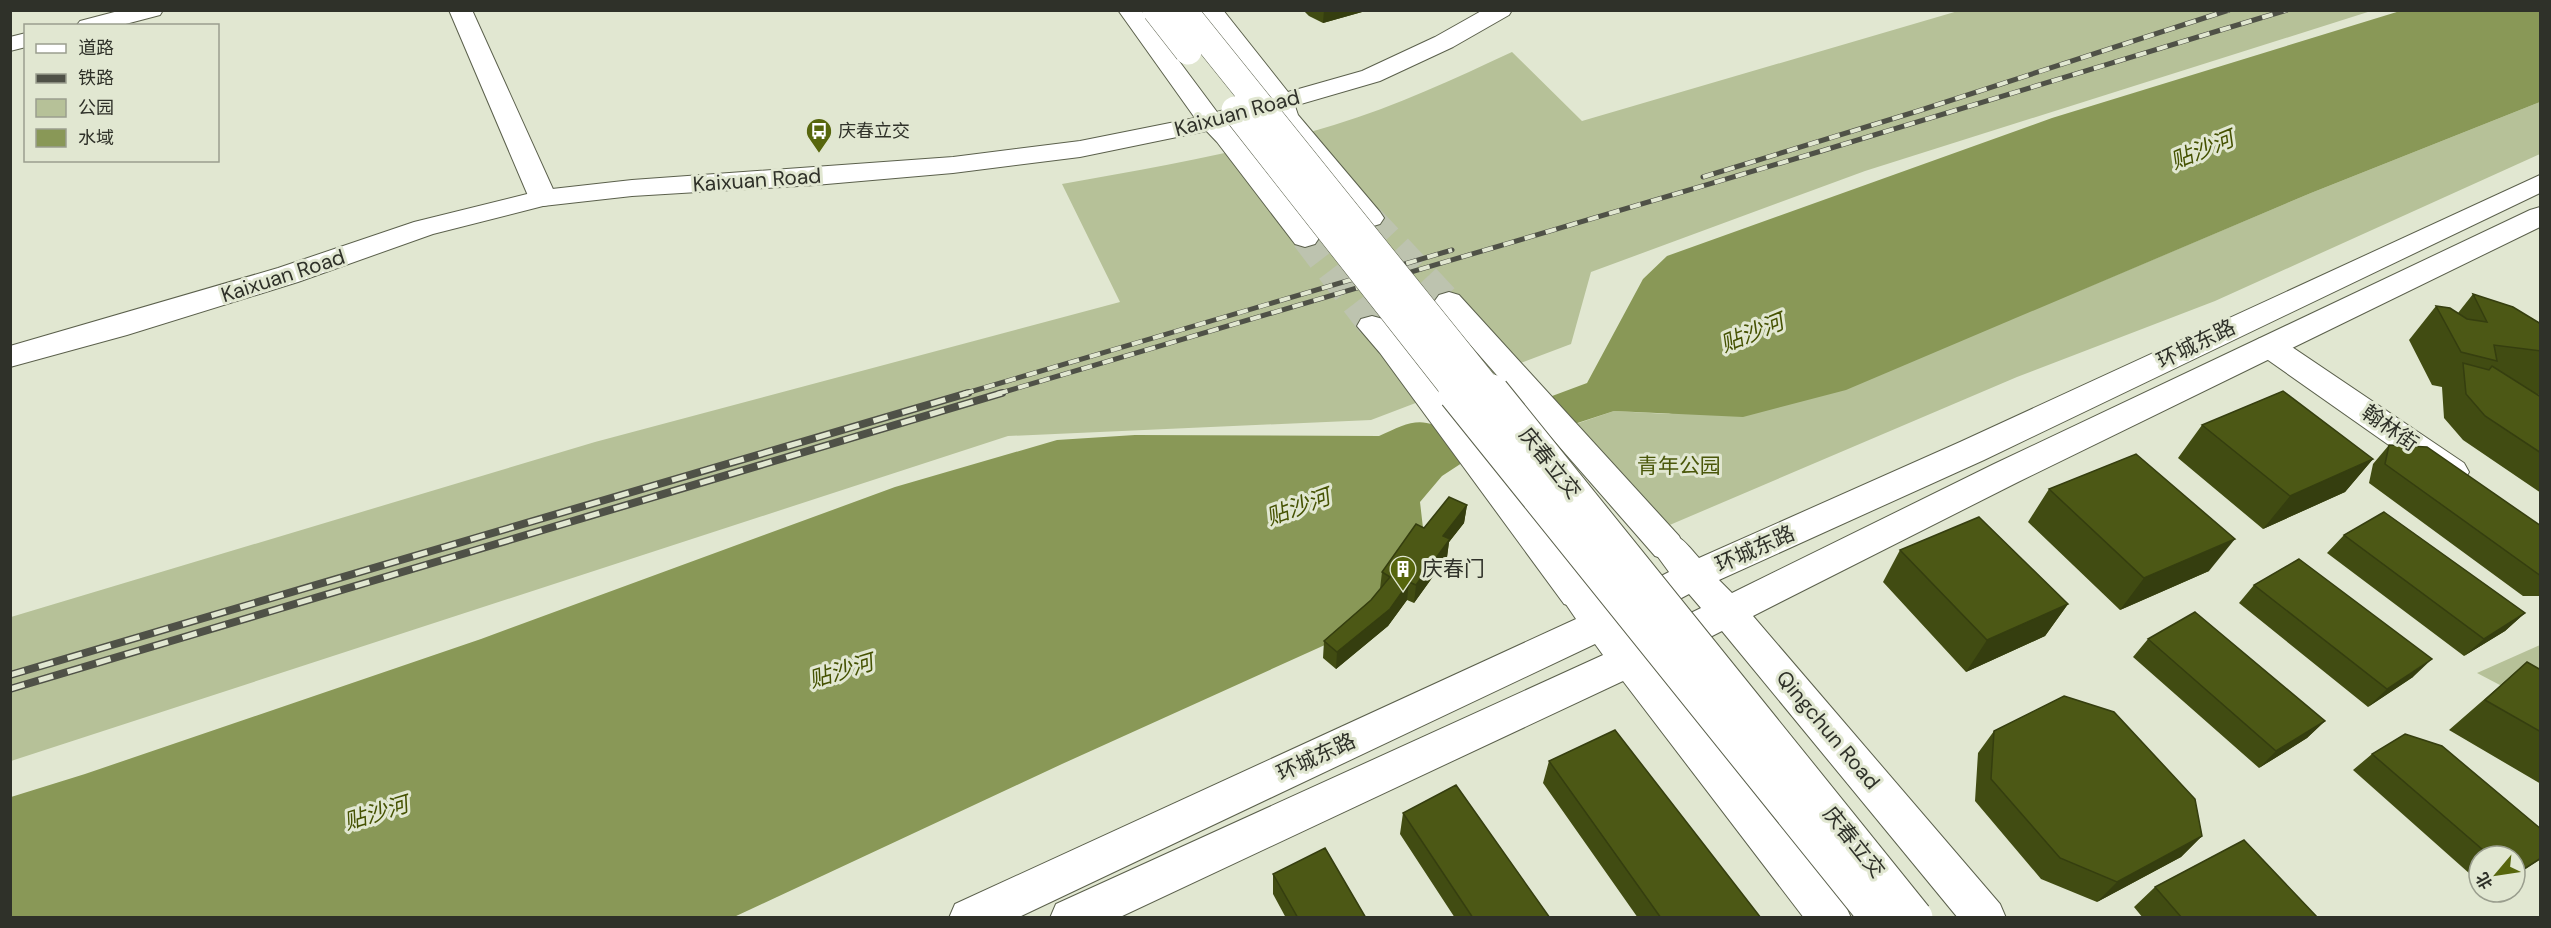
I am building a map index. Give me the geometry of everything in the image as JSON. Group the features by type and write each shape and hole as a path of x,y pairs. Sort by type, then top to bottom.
{"main road":[{"path":"96,24 152,10"},
{"path":"1129,10 1210,122 1226,136 1305,238"},
{"name":"庆春立交","path":"1156,10 1511,461 1879,918"},
{"name":"庆春立交","path":"1183,10 1914,918"},
{"path":"1210,10 1284,102 1286,116 1370,218"},
{"name":"Kaixuan Road","path":"10,357 116,328 288,275 424,228 543,198 632,188 815,177 953,165 1080,150 1210,122 1371,76 1444,42 1501,10"},
{"path":"464,11 543,198"},
{"name":"环城东路","path":"970,918 1599,625 1695,575 1972,452 2541,183"},
{"name":"环城东路","path":"1071,918 1628,661 2269,346 2541,216"},
{"name":"Qingchun Road","path":"1449,302 1695,575 1725,612 1751,638 1985,918"},
{"path":"1372,326 1391,346 1599,625 1830,918"},
{"path":"10,372 116,328"},
{"name":"翰林街","path":"2269,346 2474,486"}],"green space":[{"path":"1958,11 2371,11 1865,171 1591,272 1571,344 1371,420 1008,436 11,761 11,617 595,442 1120,302 1062,184 1165,165 1301,135 1402,101 1512,52 1582,121"},
{"name":"青年公园","path":"2540,102 2540,154 2215,301 2017,377 1665,527 1576,424 1614,411 1669,414 2081,290 2311,193"},
{"path":"2540,645 2540,706 2477,673"}],"water":[{"name":"贴沙河","path":"2400,11 2540,11 2540,102 2311,193 1846,390 1743,417 1614,411 1468,459 1442,476 1420,502 1423,528 1347,635 1062,764 734,917 11,918 11,797 481,639 895,487 1057,440 1135,435 1379,436 1407,424 1423,422 1450,434 1587,383 1643,279 1667,256 2052,118"}],"building":[{"path":"2473,294 2513,307 2541,324 2541,351 2494,345 2497,361 2461,352 2436,306 2450,308 2467,319 2487,322"},
{"path":"2463,363 2489,370 2492,366 2541,397 2541,453 2485,416 2466,394"},
{"path":"2283,391 2373,459 2290,496 2202,425"},
{"path":"2389,445 2427,447 2541,526 2541,576 2385,464"},
{"path":"2136,454 2235,539 2144,578 2049,489"},
{"path":"1449,497 1467,505 1443,536 1450,539 1416,585 1409,582 1390,609 1337,652 1324,641 1371,600 1390,577 1382,572 1416,524 1424,528"},
{"path":"2384,512 2525,613 2484,639 2344,535"},
{"path":"1979,517 2068,604 1987,640 1900,550"},
{"path":"2299,559 2432,659 2387,689 2254,585"},
{"path":"2195,612 2325,721 2276,751 2148,639"},
{"path":"2527,662 2541,670 2541,732 2485,700"},
{"path":"2064,696 2114,712 2195,799 2202,836 2117,882 2060,858 1991,779 1994,731"},
{"path":"1615,730 1761,918 1661,918 1549,761"},
{"path":"2405,734 2442,746 2541,829 2541,858 2527,867 2527,844 2476,844 2372,754"},
{"path":"1456,785 1550,918 1473,918 1403,813"},
{"path":"2244,840 2318,918 2182,918 2155,887"},
{"path":"1325,848 1366,918 1298,918 1273,874"}],"tunnel":[{"path":"1370,218 1449,302"},
{"path":"1305,238 1372,326"}],"railway":[{"path":"1703,177 1918,111 2229,10"},
{"path":"997,394 1818,152 2287,10"},
{"path":"963,394 1452,250"},
{"path":"10,675 968,393"},
{"path":"10,689 1002,393"}],"place":[{"name":"庆春立交","path":"819,154"},
{"name":"庆春门","path":"1403,592"}]}
